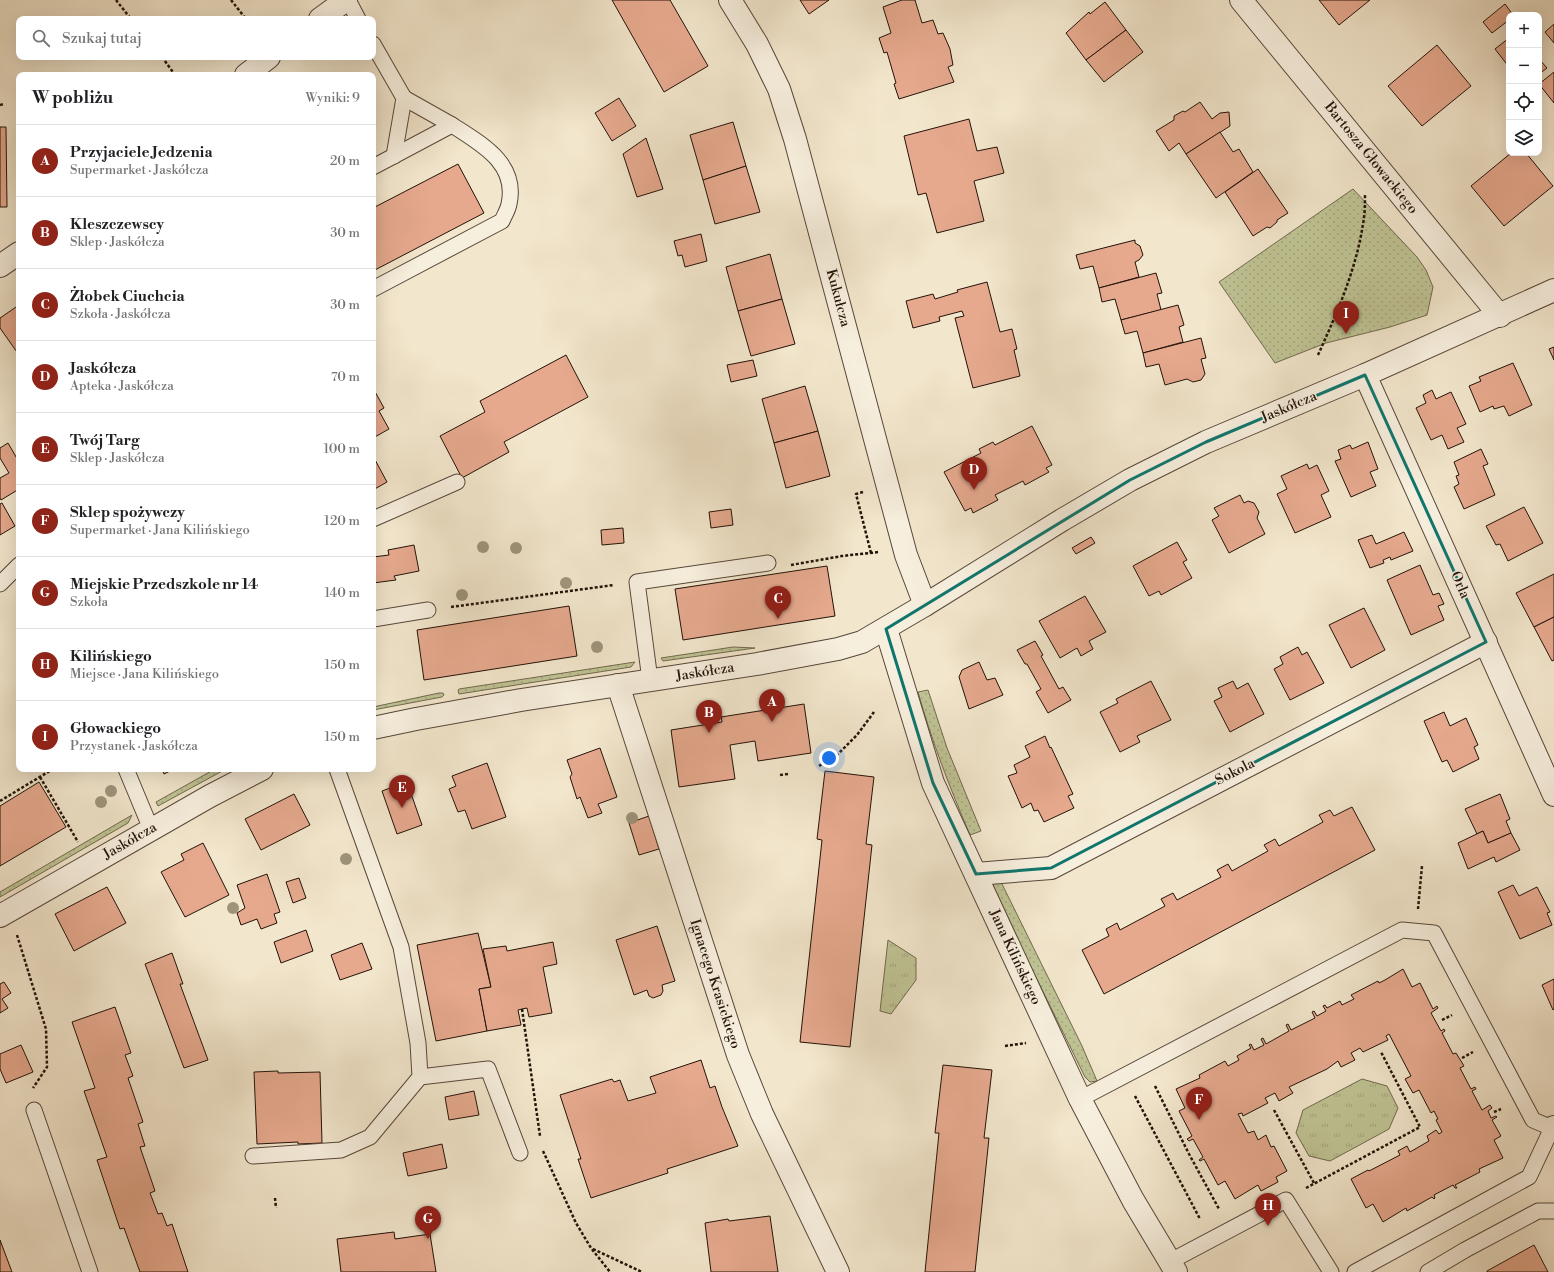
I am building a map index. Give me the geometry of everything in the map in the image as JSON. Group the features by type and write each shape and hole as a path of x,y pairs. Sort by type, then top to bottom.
{"street":[{"path":"324,16 347,0"},
{"name":"Kukułcza","path":"730,0 757,44 779,89 795,139 906,555 925,605"},
{"name":"Bartosza Głowackiego","path":"1241,0 1500,316"},
{"path":"250,72 266,60"},
{"path":"0,266 16,255"},
{"name":"Jaskółcza","path":"376,727 499,704 756,664 838,649 862,642 886,629 1062,520 1130,480 1206,442 1365,375 1500,316 1554,290"},
{"name":"Orla","path":"1365,375 1554,795"},
{"name":"Jana Kilińskiego","path":"886,629 933,783 1080,1099 1133,1200 1172,1267"},
{"name":"Sokola","path":"976,874 1051,868 1486,642"},
{"name":"Ignacego Krasickiego","path":"618,685 738,1055 762,1114 838,1272"},
{"name":"Jaskółcza","path":"0,916 151,829 256,772"}],"lane":[{"path":"347,0 356,16"},
{"path":"376,49 404,98 452,125 490,150 502,164 511,186 509,205 502,221 376,287"},
{"path":"394,156 404,98"},
{"path":"376,165 452,125"},
{"path":"376,518 457,482"},
{"path":"650,680 637,582 768,563"},
{"path":"0,584 16,568"},
{"path":"376,619 428,610"},
{"path":"127,772 151,829"},
{"path":"253,1156 341,1150 370,1137 420,1077 418,1043 401,947 339,772"},
{"path":"1080,1099 1402,930 1434,933 1533,1120 1553,1128 1529,1177 1355,1272"},
{"path":"420,1077 488,1070 520,1153"},
{"path":"34,1110 90,1272"},
{"path":"1172,1267 1211,1239 1286,1200 1331,1272"},
{"path":"1428,1272 1465,1250 1538,1211 1554,1211"}],"path":[{"path":"116,0 129,16"},
{"path":"231,0 244,16"},
{"path":"164,60 173,72"},
{"path":"0,105 4,104"},
{"path":"1318,355 1352,272 1363,224 1366,192"},
{"path":"768,563 776,568 842,556 884,552"},
{"path":"428,610 637,582"},
{"path":"819,766 838,754 856,735 874,712"},
{"path":"0,801 48,772"},
{"path":"780,775 788,774"},
{"path":"40,777 78,842"},
{"path":"1418,909 1422,866"},
{"path":"16,931 46,1029 47,1067 33,1087 34,1110"},
{"path":"522,1009 540,1138"},
{"path":"1005,1046 1025,1044"},
{"path":"1286,1200 1314,1183 1420,1127 1381,1052"},
{"path":"1144,1065 1229,1229"},
{"path":"1123,1076 1211,1239"},
{"path":"1274,1110 1314,1183"},
{"path":"541,1146 576,1223 591,1248 610,1272"},
{"path":"275,1198 276,1208"},
{"path":"591,1248 642,1272"}],"highlighted area":[{"path":"1365,375 1486,642 1051,868 976,874 933,783 886,629 1130,480 1206,442"}],"green space":[{"path":"1353,189 1417,257 1426,270 1433,287 1427,315 1390,327 1326,343 1275,363 1219,282"},
{"path":"733,647 755,648 663,661 661,658"},
{"path":"635,662 631,667 459,694 458,690 459,689"},
{"path":"928,690 947,748 981,831 970,835 942,765 918,692"},
{"path":"439,693 443,693 444,695 442,697 376,709 376,706"},
{"path":"210,772 220,772 158,806 156,802"},
{"path":"132,815 128,823 0,897 0,892"},
{"path":"1001,882 1082,1046 1097,1081 1090,1082 1085,1077 1028,961 992,883"},
{"path":"888,940 916,958 916,980 891,1014 880,1011"},
{"path":"1362,1079 1387,1086 1398,1108 1389,1129 1330,1161 1309,1156 1296,1133 1303,1110"}],"building":[{"path":"612,0 670,0 708,66 664,92"},
{"path":"800,0 829,0 809,14"},
{"path":"902,0 915,0 922,23 933,20 938,34 943,33 950,49 953,65 948,67 954,82 899,99 887,52 884,53 879,38 891,33 883,7"},
{"path":"1319,0 1370,0 1339,25"},
{"path":"1105,2 1126,30 1086,60 1066,33 1089,12 1090,14"},
{"path":"1505,4 1511,12 1506,12 1506,22 1492,33 1483,22"},
{"path":"1554,24 1554,43 1545,32"},
{"path":"1126,30 1143,52 1104,82 1086,60"},
{"path":"1506,40 1506,63 1495,49"},
{"path":"1437,45 1471,86 1422,126 1388,86"},
{"path":"1542,62 1547,68 1542,72"},
{"path":"1554,72 1554,103 1542,88 1542,82"},
{"path":"619,98 636,126 612,141 595,113"},
{"path":"1200,102 1212,119 1220,113 1229,112 1230,126 1186,154 1179,143 1169,151 1156,131 1174,120 1174,116 1183,111 1185,112"},
{"path":"969,119 977,151 997,147 1004,173 974,181 984,221 937,233 926,193 918,195 904,136"},
{"path":"733,122 746,166 703,180 690,135"},
{"path":"0,127 6,127 7,207 0,207"},
{"path":"1220,132 1233,152 1239,149 1253,172 1216,198 1186,154"},
{"path":"646,138 663,189 637,197 623,154"},
{"path":"1507,156 1528,156 1553,186 1504,226 1471,186"},
{"path":"458,164 484,213 376,269 376,206"},
{"path":"746,166 760,212 715,224 703,180"},
{"path":"1258,169 1288,213 1277,220 1277,222 1270,228 1267,227 1253,236 1225,192"},
{"path":"701,234 707,261 685,267 682,255 678,256 674,241"},
{"path":"1135,240 1135,243 1140,246 1143,255 1135,262 1139,277 1099,288 1093,266 1080,269 1076,255"},
{"path":"770,254 782,299 738,311 726,267"},
{"path":"1156,273 1162,293 1157,294 1161,310 1121,320 1115,299 1102,302 1099,288"},
{"path":"987,282 1000,332 1012,329 1017,349 1014,350 1020,376 973,388 955,318 964,316 962,311 939,317 940,321 913,328 906,301 933,294 935,299 958,292 957,290"},
{"path":"782,299 795,344 751,356 738,311"},
{"path":"1178,305 1184,325 1179,327 1183,342 1143,353 1137,331 1125,334 1121,320"},
{"path":"16,307 16,351 0,328 0,318"},
{"path":"1201,338 1206,358 1201,359 1205,374 1201,380 1193,382 1187,379 1165,385 1159,364 1146,367 1143,353"},
{"path":"1554,347 1554,360 1549,349"},
{"path":"566,355 588,397 504,442 509,452 462,478 440,436 485,412 480,401"},
{"path":"753,360 757,376 731,382 727,365"},
{"path":"1513,363 1532,405 1509,416 1504,406 1494,409 1493,406 1480,412 1469,386 1481,381 1479,377"},
{"path":"805,386 818,431 774,443 762,399"},
{"path":"1432,390 1436,399 1451,392 1466,424 1457,428 1464,442 1448,449 1442,435 1431,440 1416,408 1426,403 1423,395"},
{"path":"376,393 384,408 379,411 389,429 376,436"},
{"path":"1032,426 1052,465 1046,468 1049,472 1025,485 1023,481 995,495 998,500 973,513 971,508 965,511 944,472 981,453 979,449 993,442 995,445"},
{"path":"818,431 830,476 786,488 774,443"},
{"path":"1368,442 1378,469 1370,472 1376,486 1351,497 1335,461 1341,459 1338,450 1350,445 1352,449"},
{"path":"8,443 16,457 16,491 1,500 0,478 9,473 0,458 0,448"},
{"path":"1481,449 1488,464 1483,466 1495,495 1464,509 1454,487 1459,484 1456,476 1459,475 1454,462"},
{"path":"376,462 387,482 376,488"},
{"path":"1307,464 1309,469 1317,465 1329,491 1321,495 1331,517 1295,533 1277,494 1287,489 1281,476"},
{"path":"1240,495 1244,503 1248,501 1254,503 1259,512 1257,518 1265,534 1229,553 1212,520 1219,516 1214,508"},
{"path":"2,503 15,526 0,535 0,504"},
{"path":"1524,507 1543,543 1508,561 1500,544 1496,545 1486,526"},
{"path":"731,509 733,525 711,528 709,512"},
{"path":"623,528 624,543 602,545 601,530"},
{"path":"1404,532 1413,551 1391,560 1390,557 1383,560 1384,563 1370,568 1358,540 1372,535 1376,544"},
{"path":"1091,537 1095,543 1076,554 1072,548"},
{"path":"1177,542 1187,560 1183,562 1192,578 1161,595 1159,591 1149,596 1133,566"},
{"path":"414,545 419,571 394,576 396,580 376,583 376,557 389,555 388,550"},
{"path":"1420,565 1433,595 1439,593 1444,604 1438,606 1444,620 1411,635 1387,580"},
{"path":"827,566 835,616 683,640 675,589"},
{"path":"1554,574 1554,617 1534,627 1516,593"},
{"path":"1085,596 1106,632 1089,641 1093,649 1081,656 1077,648 1060,658 1039,621"},
{"path":"569,606 577,656 424,680 417,630"},
{"path":"1364,608 1385,650 1351,668 1329,625"},
{"path":"1554,617 1554,660 1552,661 1534,627"},
{"path":"1035,641 1043,655 1041,656 1059,689 1063,687 1071,700 1048,713 1036,692 1041,689 1017,650"},
{"path":"1298,647 1302,655 1307,652 1324,683 1290,700 1274,669 1283,664 1280,657"},
{"path":"979,662 987,680 995,678 1003,695 969,709 959,677 962,670"},
{"path":"1151,681 1171,720 1137,736 1140,742 1120,752 1100,712 1118,703 1116,699"},
{"path":"1233,681 1237,689 1248,683 1264,714 1230,732 1214,701 1222,697 1218,688"},
{"path":"804,704 811,753 758,761 755,741 730,745 735,779 679,787 671,730 722,722 721,717"},
{"path":"1444,712 1450,726 1466,718 1478,745 1474,747 1479,759 1453,772 1447,760 1442,762 1424,721"},
{"path":"1045,736 1073,794 1068,796 1074,808 1044,822 1038,810 1034,811 1031,803 1022,808 1008,776 1017,773 1014,765 1030,757 1025,746"},
{"path":"600,748 617,797 598,804 602,813 588,818 580,797 577,799 570,777 572,774 567,760"},
{"path":"487,763 506,817 472,829 465,810 458,812 449,789 456,786 452,776"},
{"path":"825,771 874,777 866,844 872,845 850,1047 800,1042 822,840 817,839"},
{"path":"39,782 66,827 0,866 0,806"},
{"path":"407,782 422,825 397,834 382,791"},
{"path":"294,794 310,825 261,850 245,819"},
{"path":"1500,794 1510,819 1506,821 1511,833 1488,843 1483,831 1477,834 1465,809"},
{"path":"1352,807 1375,850 1104,994 1082,950 1109,936 1106,929 1117,923 1120,930 1165,906 1161,899 1173,893 1177,900 1221,877 1217,870 1228,864 1232,871 1268,851 1264,845 1275,839 1279,846 1323,822 1319,815 1330,810 1334,816"},
{"path":"649,816 659,849 639,855 629,823"},
{"path":"1483,831 1488,843 1511,833 1520,850 1496,862 1494,857 1468,869 1458,843"},
{"path":"203,843 229,895 185,917 161,872 184,860 181,854"},
{"path":"267,874 280,912 274,914 277,923 261,929 257,919 241,925 237,913 245,908 237,885"},
{"path":"299,878 306,898 293,903 286,882"},
{"path":"1513,885 1519,896 1537,887 1550,912 1547,913 1552,925 1520,939 1498,892"},
{"path":"107,887 126,923 74,951 55,914"},
{"path":"657,926 675,981 662,985 663,991 661,995 653,998 649,996 647,990 634,995 616,940"},
{"path":"306,930 313,951 281,963 274,942"},
{"path":"478,933 491,987 479,989 487,1031 436,1041 417,945"},
{"path":"553,942 557,964 543,967 552,1013 529,1017 527,1008 518,1010 521,1025 487,1031 479,989 491,987 483,949 506,946 507,951"},
{"path":"362,943 372,969 340,980 331,955"},
{"path":"172,953 183,984 180,984 208,1060 184,1068 145,964"},
{"path":"1403,969 1412,987 1420,983 1433,1009 1437,1006 1438,1008 1431,1013 1441,1031 1444,1029 1445,1031 1442,1033 1453,1054 1456,1053 1464,1066 1460,1068 1471,1089 1475,1087 1476,1089 1472,1091 1482,1110 1490,1105 1492,1108 1488,1111 1491,1118 1497,1117 1492,1120 1501,1136 1494,1140 1503,1158 1479,1169 1480,1172 1455,1185 1457,1188 1453,1185 1434,1195 1434,1199 1432,1197 1407,1211 1406,1208 1383,1222 1373,1204 1366,1208 1351,1179 1400,1155 1398,1151 1407,1146 1410,1152 1429,1141 1427,1136 1436,1130 1439,1134 1442,1132 1436,1120 1438,1119 1434,1111 1431,1113 1419,1090 1413,1093 1405,1079 1411,1076 1389,1034 1386,1036 1388,1040 1363,1052 1360,1048 1351,1053 1355,1060 1341,1067 1338,1061 1327,1069 1289,1087 1293,1093 1279,1101 1275,1093 1265,1098 1268,1103 1243,1116 1242,1113 1238,1114 1248,1133 1254,1131 1258,1140 1266,1135 1271,1147 1274,1146 1287,1171 1276,1177 1278,1182 1261,1191 1258,1185 1235,1199 1225,1181 1218,1185 1204,1159 1199,1160 1203,1157 1193,1139 1189,1141 1187,1139 1192,1136 1179,1111 1185,1108 1176,1089 1200,1078 1199,1075 1225,1061 1228,1066 1239,1060 1237,1056 1251,1048 1249,1045 1251,1044 1254,1050 1264,1045 1261,1039 1263,1038 1266,1044 1289,1031 1286,1025 1288,1024 1291,1030 1315,1018 1312,1012 1314,1011 1317,1016 1326,1011 1323,1006 1325,1005 1327,1008 1340,1001 1342,1005 1354,999 1351,995 1378,981 1379,983 1385,980"},
{"path":"1554,979 1554,1009 1553,1010 1542,985"},
{"path":"4,982 11,993 2,999 8,1008 0,1013 0,984"},
{"path":"115,1007 131,1053 125,1055 133,1076 128,1078 143,1122 138,1124 145,1146 140,1147 155,1191 150,1193 158,1214 162,1213 167,1226 172,1224 188,1272 140,1272 124,1228 120,1229 97,1160 107,1157 84,1091 95,1088 72,1022"},
{"path":"21,1045 33,1072 6,1083 0,1069 0,1054"},
{"path":"701,1060 710,1088 715,1086 738,1146 667,1169 668,1173 591,1198 578,1159 581,1159 560,1095 612,1079 614,1082 620,1080 628,1101 656,1093 650,1077"},
{"path":"943,1065 992,1070 984,1138 989,1138 975,1272 925,1272 939,1133 935,1133"},
{"path":"278,1071 278,1073 320,1072 322,1143 298,1144 298,1142 257,1144 254,1072"},
{"path":"474,1091 479,1115 449,1120 445,1097"},
{"path":"442,1144 447,1168 408,1176 403,1153"},
{"path":"770,1216 778,1272 711,1272 705,1223 728,1219 729,1221"},
{"path":"394,1232 395,1239 430,1234 436,1272 341,1272 337,1239"},
{"path":"0,1240 12,1272 0,1272"},
{"path":"1534,1245 1548,1272 1487,1272 1487,1271"}],"place":[{"name":"Głowackiego","path":"1346,334"},
{"name":"Jaskółcza","path":"974,490"},
{"name":"Żłobek Ciuchcia","path":"778,619"},
{"name":"Przyjaciele Jedzenia","path":"772,722"},
{"name":"Kleszczewscy","path":"709,733"},
{"name":"Twój Targ","path":"402,808"},
{"name":"Sklep spożywczy","path":"1199,1120"},
{"name":"Kilińskiego","path":"1268,1226"},
{"name":"Miejskie Przedszkole nr 14","path":"428,1239"}]}
